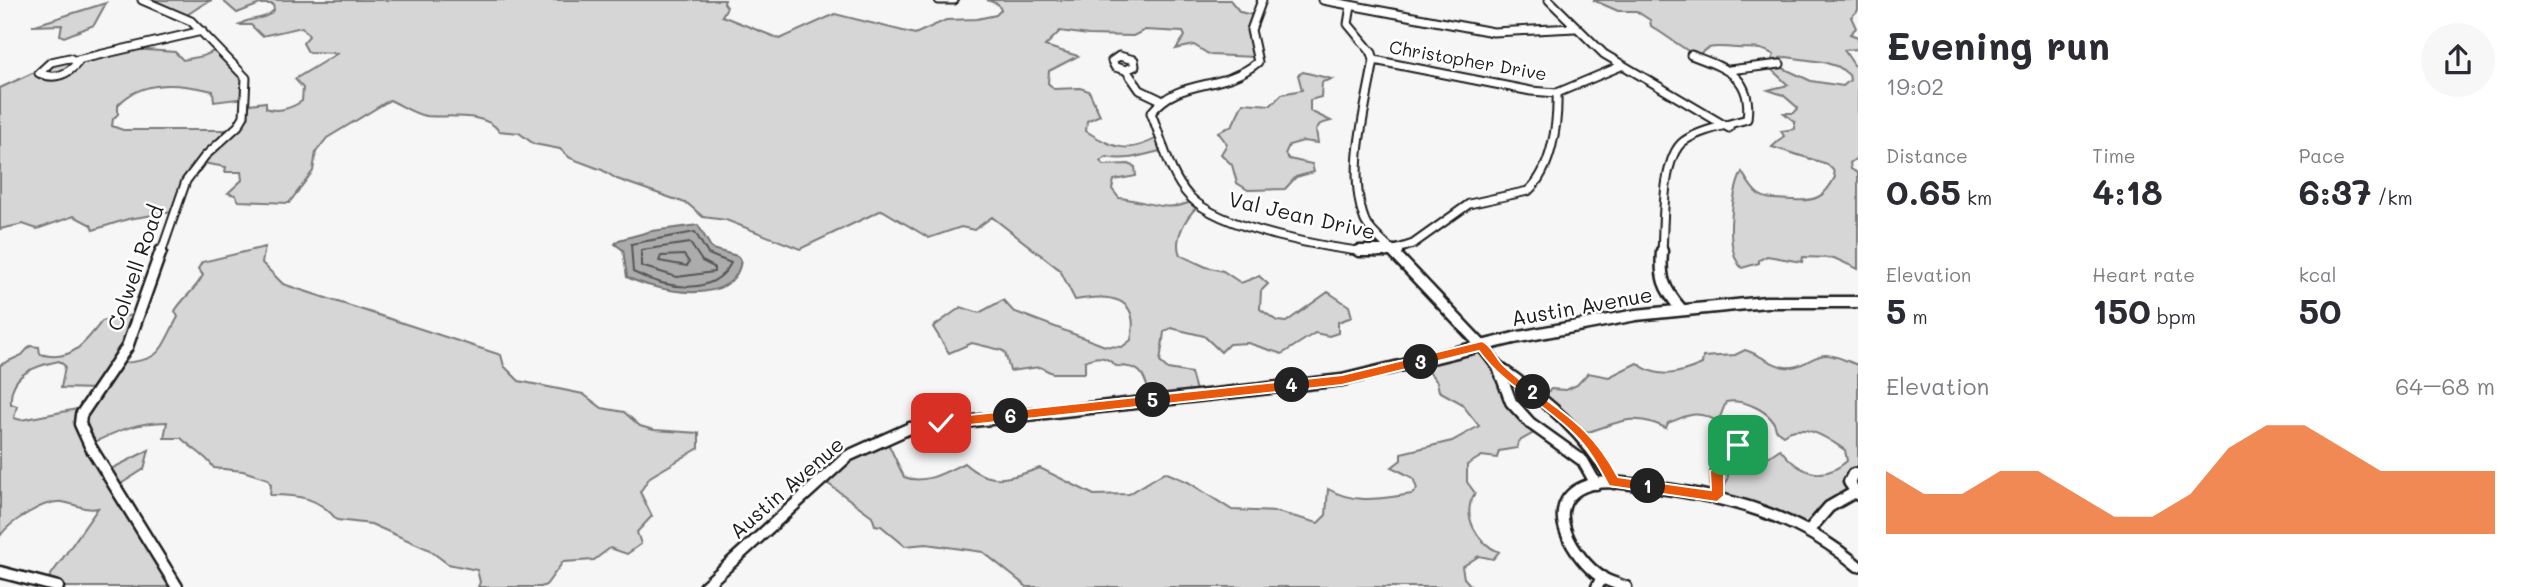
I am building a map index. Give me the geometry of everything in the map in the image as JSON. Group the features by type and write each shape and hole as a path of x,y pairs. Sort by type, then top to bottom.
{"street":[{"name":"Colwell Road","path":"142,0 191,21 246,78 244,116 205,156 186,181 127,347 89,401 80,424 90,446 177,587"},
{"path":"939,0 954,0"},
{"path":"1323,0 1493,32 1575,28"},
{"path":"1549,0 1575,28 1622,66 1729,128"},
{"path":"1126,70 1140,90 1158,99 1184,87 1220,85 1245,76 1258,62 1251,30 1261,3"},
{"path":"1351,6 1348,24 1373,53 1374,60 1361,159 1361,208 1366,223 1482,346 1498,367 1577,429 1599,454 1614,482"},
{"path":"77,60 75,68 64,74 51,77 40,73 42,68 57,60 77,60 106,50 162,43 202,31"},
{"path":"1681,309 1660,275 1668,175 1674,151 1685,140 1729,128 1746,119 1750,105 1748,92 1729,71 1691,55"},
{"name":"Christopher Drive","path":"1374,60 1531,91 1557,93"},
{"path":"1729,71 1780,64"},
{"path":"1393,253 1408,247 1460,208 1482,199 1526,192 1536,186 1555,125 1557,93 1584,79 1622,66"},
{"name":"Val Jean Drive","path":"1158,99 1151,113 1186,193 1205,209 1228,219 1289,235 1374,252 1393,253"},
{"name":"Austin Avenue","path":"705,587 848,456 882,438 910,428 1342,380 1592,322 1681,309 1766,302 1858,302"},
{"path":"1498,367 1511,402 1530,423 1583,461 1596,484"},
{"path":"1717,496 1717,471 1726,466"},
{"path":"1810,529 1829,507 1856,494 1850,477 1858,473"},
{"path":"1626,587 1599,582 1563,529 1563,505 1573,492 1596,484 1614,482 1717,496 1810,529 1858,566"},
{"path":"0,572 58,587"}],"shaded area":[{"path":"142,0 212,0 183,17"},
{"path":"222,0 725,0 727,7 722,16 780,39 835,14 915,34 946,20 996,15 1001,10 998,4 987,0 1230,0 1240,12 1257,16 1252,35 1255,57 1210,55 1194,45 1176,49 1185,36 1183,32 1145,30 1133,36 1060,31 1045,46 1078,56 1049,71 1048,83 1054,89 1080,88 1089,91 1100,115 1087,121 1086,131 1105,142 1130,147 1159,137 1165,150 1129,158 1107,157 1100,161 1104,165 1129,164 1135,167 1136,176 1114,180 1112,189 1119,198 1165,206 1183,205 1193,201 1198,206 1179,235 1180,255 1206,267 1223,271 1241,283 1259,276 1268,284 1261,291 1260,309 1277,321 1286,322 1328,292 1349,306 1352,317 1338,322 1338,333 1329,336 1315,333 1282,354 1248,343 1229,344 1221,352 1204,336 1171,328 1164,332 1160,362 1168,369 1191,373 1197,394 1151,398 1141,373 1125,366 1116,366 1102,358 1085,361 1085,373 1052,373 1040,367 1010,371 1005,352 1001,350 972,343 949,353 933,327 961,307 979,313 1003,300 1013,311 1105,346 1122,347 1131,340 1133,325 1131,314 1119,301 1099,297 1075,300 1060,270 992,217 974,230 961,227 929,238 882,210 800,249 726,220 703,217 688,204 617,179 570,158 560,149 534,144 519,133 499,131 493,125 475,118 426,116 390,100 327,138 316,152 313,171 289,203 239,201 235,195 228,193 242,180 241,172 225,172 226,167 203,163 243,123 250,104 266,102 266,108 275,110 298,104 302,101 303,88 295,79 338,53 308,52 303,43 309,36 302,27 262,36 251,25 239,25 270,14 274,10 273,4 260,4 237,13"},
{"path":"1593,0 1858,0 1858,10 1851,17 1856,28 1850,34 1858,37 1858,49 1844,50 1858,71 1858,157 1850,163 1851,169 1858,173 1858,269 1834,258 1803,257 1802,262 1767,256 1759,260 1759,263 1742,268 1736,260 1731,236 1732,207 1742,172 1757,194 1774,199 1813,199 1823,194 1835,177 1827,164 1772,147 1784,136 1781,131 1795,129 1795,122 1784,113 1794,113 1798,108 1783,95 1768,90 1788,85 1769,67 1774,55 1756,48 1716,47 1706,49 1697,57 1651,26 1650,20 1636,11 1618,11","holes":["1786,57 1839,67 1849,75 1850,80 1843,86 1811,81 1776,65 1780,58"]},
{"path":"106,3 94,25 64,37 60,35 62,25 32,26"},
{"path":"132,49 175,52 183,60 219,49 241,72 246,98 214,102 213,91 163,85 139,90 118,105 118,114 113,119 112,126 123,130 225,130 186,179 172,212 128,219 93,230 91,225 74,216 37,229 23,224 0,229 0,88 56,62 80,59 98,51"},
{"path":"1303,72 1332,79 1322,82 1321,97 1310,100 1310,111 1331,121 1320,124 1316,130 1318,143 1303,141 1289,145 1285,154 1289,159 1312,164 1314,172 1296,177 1285,189 1248,190 1237,183 1232,165 1221,154 1227,144 1218,132 1232,126 1243,103 1271,105 1282,94 1302,90 1298,75"},
{"path":"265,247 262,263 283,284 501,355 504,366 519,381 583,394 602,408 624,412 640,426 654,430 699,433 699,448 650,477 640,492 652,516 637,532 641,544 627,554 610,548 594,560 563,562 546,585 541,587 478,587 480,582 477,570 448,564 428,549 371,524 337,520 323,506 307,499 270,495 271,485 268,479 243,471 214,468 181,438 164,438 167,422 156,422 118,431 91,444 107,471 149,450 144,469 116,487 177,587 60,587 46,582 98,508 85,508 62,502 46,504 19,519 0,536 0,365 22,355 30,346 39,347 40,354 51,356 69,353 90,337 102,321 137,314 119,363 152,357 163,346 178,317 175,311 203,275 198,269 202,262","holes":["59,361 65,366 61,388 95,389 82,408 21,420 14,418 17,406 11,404 11,394 19,379 32,369 50,363"]},
{"path":"1479,345 1501,375 1511,403 1539,430 1518,442 1517,448 1499,451 1497,458 1482,456 1467,465 1467,482 1475,493 1469,511 1470,519 1484,542 1499,552 1493,559 1479,556 1462,567 1464,578 1472,587 1027,587 983,552 926,544 905,546 881,526 875,525 872,516 823,480 885,437 904,477 912,479 935,476 964,463 991,478 1019,475 1040,468 1094,495 1129,494 1165,472 1188,482 1232,510 1277,512 1318,523 1326,515 1328,489 1359,499 1412,494 1417,489 1413,478 1392,467 1401,460 1401,453 1452,441 1479,426 1461,403 1439,391 1437,382 1422,363"},
{"path":"1745,350 1785,367 1797,366 1826,355 1858,365 1858,497 1829,509 1814,530 1722,497 1733,458 1758,464 1780,449 1795,464 1811,472 1829,472 1838,468 1847,461 1845,450 1823,436 1807,430 1791,431 1783,435 1776,430 1770,417 1764,412 1749,404 1733,401 1726,402 1718,422 1699,414 1668,423 1666,428 1643,420 1633,420 1581,434 1541,399 1551,389 1566,390 1577,385 1588,373 1609,377 1637,363 1653,372 1677,373 1702,364 1703,357 1735,355"}],"water":[{"path":"698,225 712,249 737,256 741,260 736,275 725,285 710,291 674,291 627,277 623,250 615,244 619,240 652,231"}],"route":[{"path":"941,423 1342,380 1482,346 1498,367 1546,402 1577,429 1599,454 1614,482 1717,496 1717,471 1745,453 1738,445"}]}
